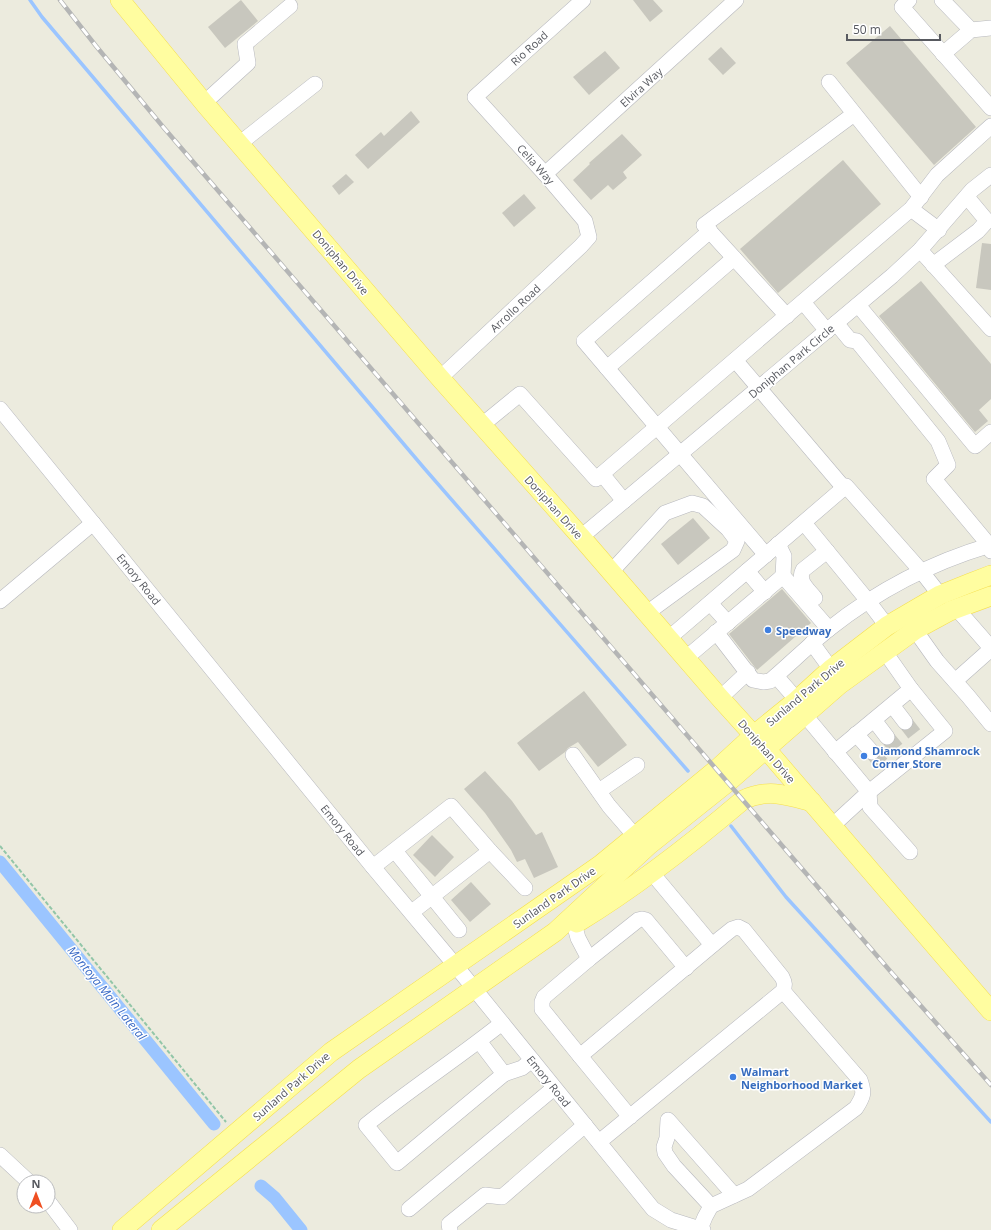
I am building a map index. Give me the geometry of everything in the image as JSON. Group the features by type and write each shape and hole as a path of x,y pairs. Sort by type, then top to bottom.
{"main road":[{"name":"Doniphan Drive","path":"120,0 204,103 440,378 760,742 991,1011"},
{"name":"Sunland Park Drive","path":"801,707 831,669 887,626 940,595 991,575"},
{"name":"Sunland Park Drive","path":"573,920 650,845 760,742 801,707 839,685 915,630 956,608 991,596"},
{"name":"Sunland Park Drive","path":"122,1230 331,1052 600,865 717,769 760,742"},
{"path":"161,1230 360,1070 555,932 573,920 608,904 652,874 743,800 753,796 771,793 812,802"}],"street":[{"name":"Rio Road","path":"475,97 583,0"},
{"name":"Elvira Way","path":"545,174 736,0"},
{"path":"909,0 902,7 991,108"},
{"path":"942,0 971,30"},
{"path":"204,103 248,63 245,44 290,6"},
{"path":"943,54 971,30 991,28"},
{"path":"829,82 921,197"},
{"path":"240,144 315,84"},
{"name":"Celia Way","path":"475,97 545,174 585,221 589,236"},
{"path":"787,316 704,225 854,114"},
{"path":"482,425 520,394 596,479 911,209 937,175 991,126"},
{"name":"Doniphan Park Circle","path":"581,537 892,276 939,230 972,190 991,175"},
{"path":"934,265 989,221 967,197"},
{"path":"911,209 939,230"},
{"path":"710,231 584,341 707,486 739,541 750,569 765,592"},
{"name":"Arrollo Road","path":"440,378 581,246 589,236"},
{"path":"920,250 991,329"},
{"path":"607,368 734,258"},
{"path":"710,603 722,628 753,680 770,680 833,626 868,601 922,572 990,547 934,479 948,465 938,441 857,341 850,340 831,327 803,302"},
{"path":"858,305 975,446 991,432"},
{"path":"735,360 844,488 846,486 922,572 940,595"},
{"name":"Emory Road","path":"0,409 373,868 456,965 502,1024 653,1209 671,1220 702,1230"},
{"path":"602,474 624,501"},
{"path":"692,503 695,496 707,486"},
{"path":"669,638 844,488"},
{"path":"611,572 665,513 692,503 703,506 739,541 766,555"},
{"path":"0,601 93,523"},
{"path":"804,523 887,626"},
{"path":"647,613 739,541"},
{"path":"686,658 783,576 784,556 778,544"},
{"path":"827,551 803,570 801,578 802,582 833,626"},
{"path":"783,576 833,626"},
{"path":"955,681 991,649 956,608"},
{"path":"915,630 937,660 985,713 991,724"},
{"path":"812,643 831,669"},
{"path":"832,826 869,792 888,772 922,743 945,731 911,689 885,652"},
{"path":"720,698 748,672"},
{"path":"776,676 835,752 869,792 870,807 910,852"},
{"path":"835,752 911,689"},
{"path":"892,705 905,722"},
{"path":"874,720 888,737"},
{"path":"856,734 872,752"},
{"path":"573,755 609,806 635,836"},
{"path":"599,791 637,765"},
{"path":"373,868 451,806 525,888"},
{"path":"394,850 459,930"},
{"path":"412,912 490,851"},
{"path":"652,874 712,945"},
{"path":"630,1117 542,1009 542,1002 544,997 589,959 638,920 642,919 646,920 686,968"},
{"path":"573,920 578,938 589,959"},
{"path":"580,1056 732,929 738,927 744,930 785,982 783,991 599,1142"},
{"path":"702,1230 705,1217 711,1206 748,1189 856,1108 862,1098 864,1088 860,1080 783,991"},
{"path":"502,1024 393,1103 366,1125 397,1163 504,1074 522,1068 532,1060"},
{"path":"479,1041 504,1074"},
{"path":"409,1209 554,1088"},
{"path":"652,1100 734,1195"},
{"path":"668,1120 664,1147 665,1153 674,1166 711,1206"},
{"path":"450,1230 449,1224 485,1195 502,1197 585,1125"},
{"path":"0,1155 20,1174"},
{"path":"56,1212 70,1230"}],"path":[{"path":"0,846 224,1120 237,1133"}],"building":[{"path":"241,0 258,21 225,48 208,27"},
{"path":"633,0 653,0 663,11 650,22"},
{"path":"890,26 976,127 934,165 846,63"},
{"path":"721,47 736,63 723,75 708,59"},
{"path":"605,51 620,68 589,95 573,77"},
{"path":"411,111 420,122 368,169 355,155 381,132 384,136"},
{"path":"622,134 642,155 623,172 627,178 613,190 608,185 591,200 573,180 590,164 589,163"},
{"path":"843,160 881,204 778,293 740,249"},
{"path":"346,174 354,182 339,195 332,186"},
{"path":"524,194 536,208 514,227 502,213"},
{"path":"982,243 991,244 991,290 976,288"},
{"path":"921,281 991,364 991,399 979,410 988,421 975,432 879,316"},
{"path":"693,518 710,538 678,565 661,544"},
{"path":"782,589 811,623 757,670 729,634"},
{"path":"584,691 627,745 598,767 578,742 539,771 517,743"},
{"path":"485,771 512,801 536,835 542,832 558,867 534,878 525,859 517,862 511,850 485,813 464,789"},
{"path":"432,835 454,857 435,877 413,855"},
{"path":"471,882 491,904 470,922 451,900"}],"waterway":[{"path":"30,0 42,17 424,468 688,771"},
{"path":"731,826 786,897 991,1122"},
{"name":"Montoya Main Lateral","path":"0,862 214,1124"},
{"name":"Montoya Main Lateral","path":"261,1186 275,1198 301,1230"}],"tunnel":[{"path":"905,722 919,740"},
{"path":"887,737 902,755"},
{"path":"872,752 886,769"}],"railway":[{"path":"60,0 164,128 891,972 991,1085"}],"place":[{"name":"Speedway","path":"768,630"},
{"name":"Diamond Shamrock Corner Store","path":"864,756"},
{"name":"Walmart Neighborhood Market","path":"733,1077"}]}
